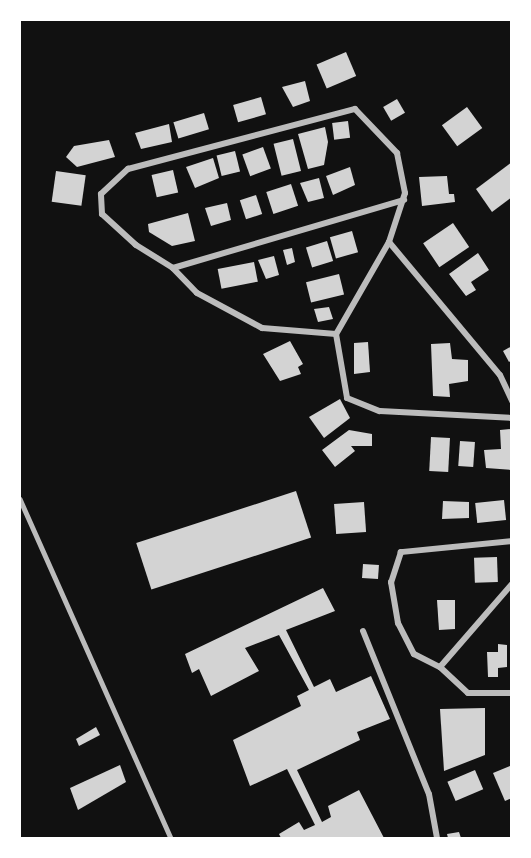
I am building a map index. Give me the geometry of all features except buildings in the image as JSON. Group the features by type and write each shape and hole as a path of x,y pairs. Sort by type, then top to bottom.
{"street":[{"path":"336,334 262,328 197,293 173,268 136,245 102,214 101,194 128,169 356,108 397,153 404,200 389,242 336,334 347,398 380,411 512,418"},
{"path":"173,268 404,200"},
{"path":"389,242 500,375 512,401"},
{"path":"512,541 401,552 391,582 398,623 414,654 440,667 468,693 512,693"},
{"path":"440,667 512,584"},
{"path":"363,632 429,794 437,838"}],"lane":[{"path":"20,498 171,838"}]}
